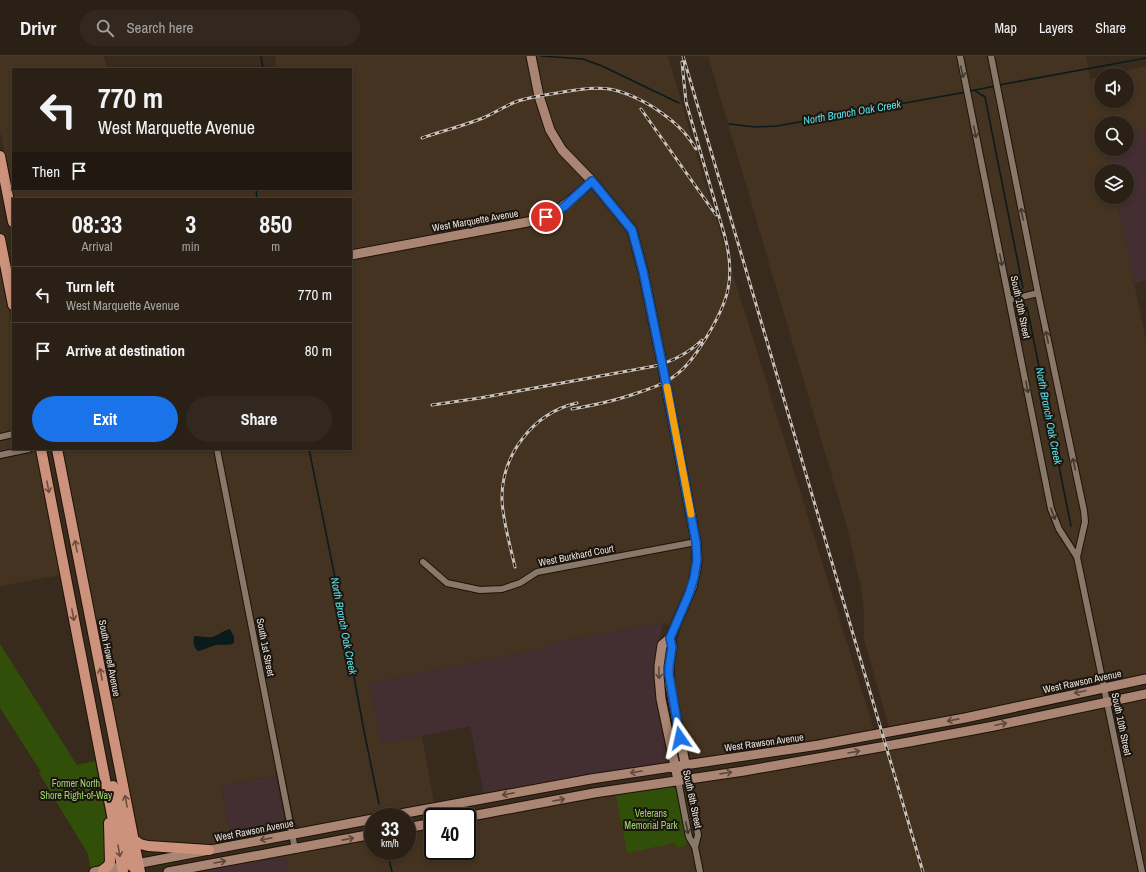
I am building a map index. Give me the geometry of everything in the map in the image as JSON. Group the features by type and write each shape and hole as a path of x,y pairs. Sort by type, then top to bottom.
{"main road":[{"name":"South 6th Street","path":"531,56 539,96 550,130 562,150 592,181 632,230 643,271 664,373 696,542 697,560 694,578 689,594 670,638 662,645 660,656 659,676 661,699 678,780"},
{"path":"0,156 12,217"},
{"name":"West Marquette Avenue","path":"352,255 538,220 565,206 592,181"},
{"path":"0,239 12,300"},
{"path":"41,450 107,788 131,869"},
{"name":"South Howell Avenue","path":"56,450 134,840 131,869"},
{"path":"65,572 80,569"},
{"name":"South 6th Street","path":"670,638 672,647 669,667 670,685 688,779"},
{"name":"West Rawson Avenue","path":"416,811 591,779 819,745 965,718 1146,679"},
{"path":"476,815 594,793 788,764 916,741 1146,694"},
{"path":"95,730 112,727"},
{"path":"101,756 108,771 119,805 131,869"},
{"path":"99,871 108,866 110,862 109,821 105,797 107,788"},
{"path":"464,802 465,808"},
{"name":"West Rawson Avenue","path":"99,871 131,869 209,850 364,821"},
{"path":"168,872 364,836"},
{"path":"134,840 140,844 148,846 209,850"}],"street":[{"name":"South 10th Street","path":"960,56 1051,509 1059,529 1077,557 1142,872"},
{"name":"South 10th Street","path":"991,56 1038,293 1084,511 1084,522 1077,557"},
{"path":"1009,300 1038,293"},
{"path":"0,437 12,434"},
{"path":"0,455 24,450"},
{"name":"South 1st Street","path":"217,450 295,849"},
{"name":"West Burkhard Court","path":"423,562 447,583 480,590 502,589 520,583 537,572 696,542"},
{"name":"South 6th Street","path":"688,779 698,835 696,847 700,872"},
{"name":"South 6th Street","path":"678,780 689,837 696,847"}],"shaded area":[{"path":"0,56 104,56 107,68 12,68 12,189 0,130"},
{"path":"275,56 668,56 703,177 874,730 710,757 692,758 686,751 674,686 673,663 680,631 663,623 545,644 546,648 369,683 381,744 422,736 434,803 408,808 364,808 364,817 310,827 300,827 294,820 285,774 221,786 232,840 204,846 145,843 139,838 62,450 352,450 352,198 14,198 12,190 352,190 352,68 277,68"},
{"path":"708,56 1086,56 1090,79 1094,78 1094,108 1134,108 1134,69 1146,66 1146,129 1134,131 1134,116 1094,116 1094,156 1107,156 1109,164 1094,164 1094,204 1117,204 1146,340 1146,673 948,717 889,727 864,639 864,610 861,588 847,527"},
{"path":"1146,129 1146,280 1134,283 1117,204 1134,204 1134,164 1109,164 1107,156 1134,156 1134,131"},
{"path":"1,273 12,324 12,450 36,450 61,575 0,586"},
{"path":"663,623 658,645 669,756 664,763 484,794 470,726 381,744 369,683 546,648 545,644"},
{"path":"230,629 234,637 234,643 214,646 198,651 194,645 195,636 213,637"},
{"path":"1146,699 1146,872 289,872 285,855 364,841 364,860 416,860 416,831 424,830 424,860 476,860 476,820 616,795 897,749"},
{"path":"276,776 285,823 282,831 232,840 221,786"},
{"path":"285,855 289,872 194,872"}],"green space":[{"name":"Former North Shore Right-of-Way","path":"0,644 77,765 95,761 106,818 108,858 104,865 90,868 88,854 39,773 41,772 0,708"},
{"name":"Veterans Memorial Park","path":"672,787 676,790 687,843 685,846 676,848 675,843 627,853 616,795"}],"waterway":[{"name":"North Branch Oak Creek","path":"261,56 263,68"},
{"name":"North Branch Oak Creek","path":"541,56 583,59 602,66 679,103"},
{"name":"North Branch Oak Creek","path":"999,85 1146,58"},
{"name":"North Branch Oak Creek","path":"970,91 996,86"},
{"name":"North Branch Oak Creek","path":"974,90 985,97 1023,288"},
{"name":"North Branch Oak Creek","path":"729,124 756,127 777,126 966,92"},
{"name":"North Branch Oak Creek","path":"256,190 257,198"},
{"name":"North Branch Oak Creek","path":"1027,307 1071,526"},
{"name":"North Branch Oak Creek","path":"309,450 379,804"},
{"name":"North Branch Oak Creek","path":"389,860 392,872"}],"railway":[{"path":"683,56 923,872"},
{"path":"572,409 629,396 655,387 672,378 698,351 714,325 725,301 730,278 728,252 686,102 682,62"},
{"path":"422,138 468,124 518,101 572,90 596,88 628,94 653,107 677,125 692,142 696,149"},
{"path":"641,109 716,215"},
{"path":"432,405 480,398 655,366 680,356 692,349 702,340"},
{"path":"515,567 507,534 502,500 503,483 507,467 523,438 534,426 561,408 577,403"}],"slow traffic":[{"path":"667,387 691,514"}],"route":[{"path":"546,217 565,206 592,181 632,230 643,271 664,373 697,551 696,569 692,587 670,638 672,647 669,675 680,738"}]}
